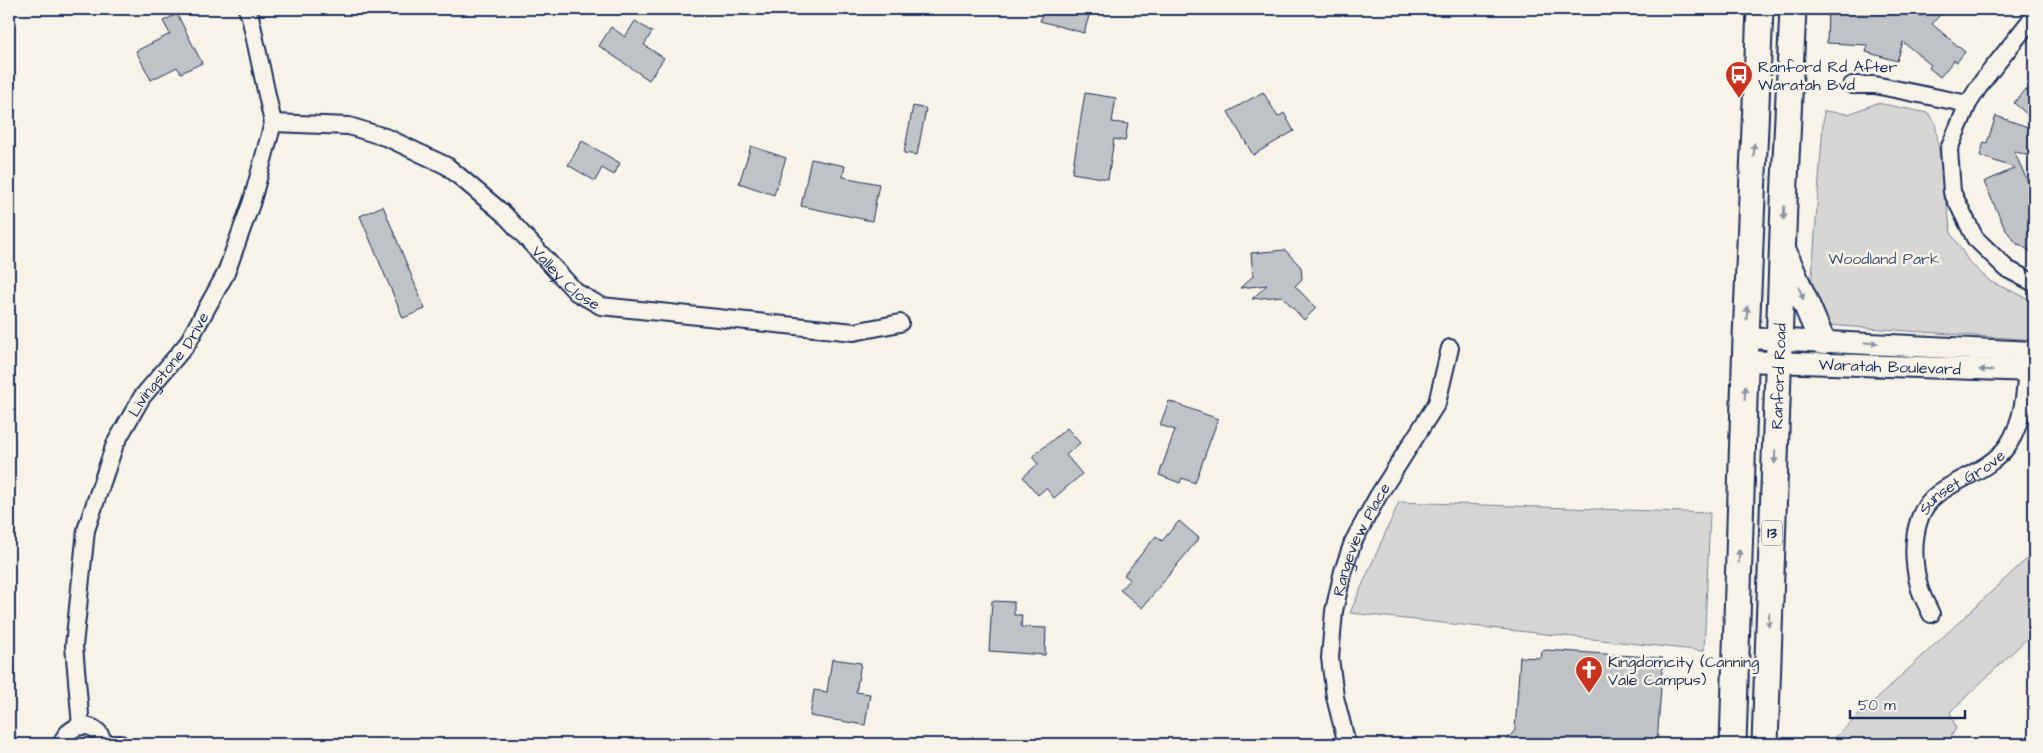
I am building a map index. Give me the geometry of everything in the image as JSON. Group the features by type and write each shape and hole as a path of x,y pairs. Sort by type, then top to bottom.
{"main road":[{"name":"Ranford Road","path":"1733,744 1760,9"},
{"name":"Ranford Road","path":"1765,744 1782,248 1794,9"},
{"path":"1782,248 1822,341"}],"street":[{"name":"Livingstone Drive","path":"81,726 74,646 86,530 115,444 142,396 187,344 226,273 252,201 273,123 247,9"},
{"path":"2034,16 1982,82 1968,104 1949,149 1952,192 1975,238 2007,269 2034,283"},
{"path":"1852,86 1875,85 1968,104"},
{"name":"Valley Close","path":"273,123 349,126 388,138 447,166 504,214 576,292 601,306 854,332 900,323"},
{"name":"Waratah Boulevard","path":"1779,351 1822,341 2031,351"},
{"name":"Rangeview Place","path":"1347,744 1335,697 1330,658 1334,611 1343,571 1353,542 1378,496 1437,403 1450,348"},
{"name":"Waratah Boulevard","path":"1746,350 2030,371"},
{"name":"Sunset Grove","path":"1930,614 1919,587 1915,562 1917,521 1926,504 1938,492 1981,468 2008,445 2024,398 2030,371 2031,351"},
{"path":"62,744 63,739 70,730 81,726 92,728 99,734 104,744 120,744"}],"green space":[{"name":"Woodland Park","path":"1877,103 1928,113 1935,122 1951,233 1969,262 1991,282 2034,301 2034,340 1827,325 1810,303 1824,111 1849,114"},
{"path":"1399,502 1710,513 1704,651 1350,613"},
{"path":"2034,552 2034,632 1950,712 1956,728 1948,742 1939,738 1934,744 1828,744"}],"building":[{"path":"1044,9 1091,9 1084,33 1040,21"},
{"path":"1828,9 1900,9 1922,16 1928,9 1945,9 1932,24 1965,52 1957,62 1954,60 1940,77 1929,68 1931,65 1903,42 1897,61 1866,52 1868,45 1827,43"},
{"path":"177,14 202,63 181,73 177,67 151,80 136,51 170,34 163,21"},
{"path":"635,21 652,32 644,45 664,58 649,80 599,46 611,27 625,37"},
{"path":"2025,89 2034,97 2034,120 2014,103"},
{"path":"1263,92 1278,117 1284,113 1294,131 1253,155 1228,112"},
{"path":"1085,93 1116,98 1112,122 1128,124 1125,141 1114,139 1108,179 1072,173"},
{"path":"913,106 926,109 917,155 904,153"},
{"path":"1996,116 2034,129 2034,158 2014,151 2034,196 2034,254 2018,245 2005,229 1984,182 2015,168 1980,156 1984,142 1987,143"},
{"path":"582,141 620,163 614,175 602,168 595,181 568,165"},
{"path":"751,146 786,158 774,195 739,183"},
{"path":"811,159 845,166 843,177 879,184 872,221 801,206"},
{"path":"383,206 425,309 403,318 360,216"},
{"path":"1285,250 1301,267 1302,279 1295,286 1316,308 1304,320 1282,296 1252,299 1267,285 1240,288 1253,276 1251,253"},
{"path":"1169,401 1218,419 1195,483 1182,478 1180,483 1159,475 1175,430 1160,425"},
{"path":"1067,428 1080,443 1066,455 1082,474 1054,498 1046,488 1038,495 1023,477 1038,464 1032,457"},
{"path":"1179,521 1199,538 1142,608 1120,590 1130,579 1124,575 1156,536 1162,541"},
{"path":"992,601 1014,602 1014,615 1022,615 1021,627 1046,628 1045,655 989,651"},
{"name":"Kingdomcity (Canning Vale Campus)","path":"1542,651 1663,658 1657,744 1504,744 1515,730 1520,657 1541,658"},
{"path":"832,659 861,663 856,692 870,694 865,725 810,716 814,690 827,692"}],"place":[{"name":"Ranford Rd After Waratah Bvd","path":"1739,99"},
{"name":"Kingdomcity (Canning Vale Campus)","path":"1589,694"}]}
